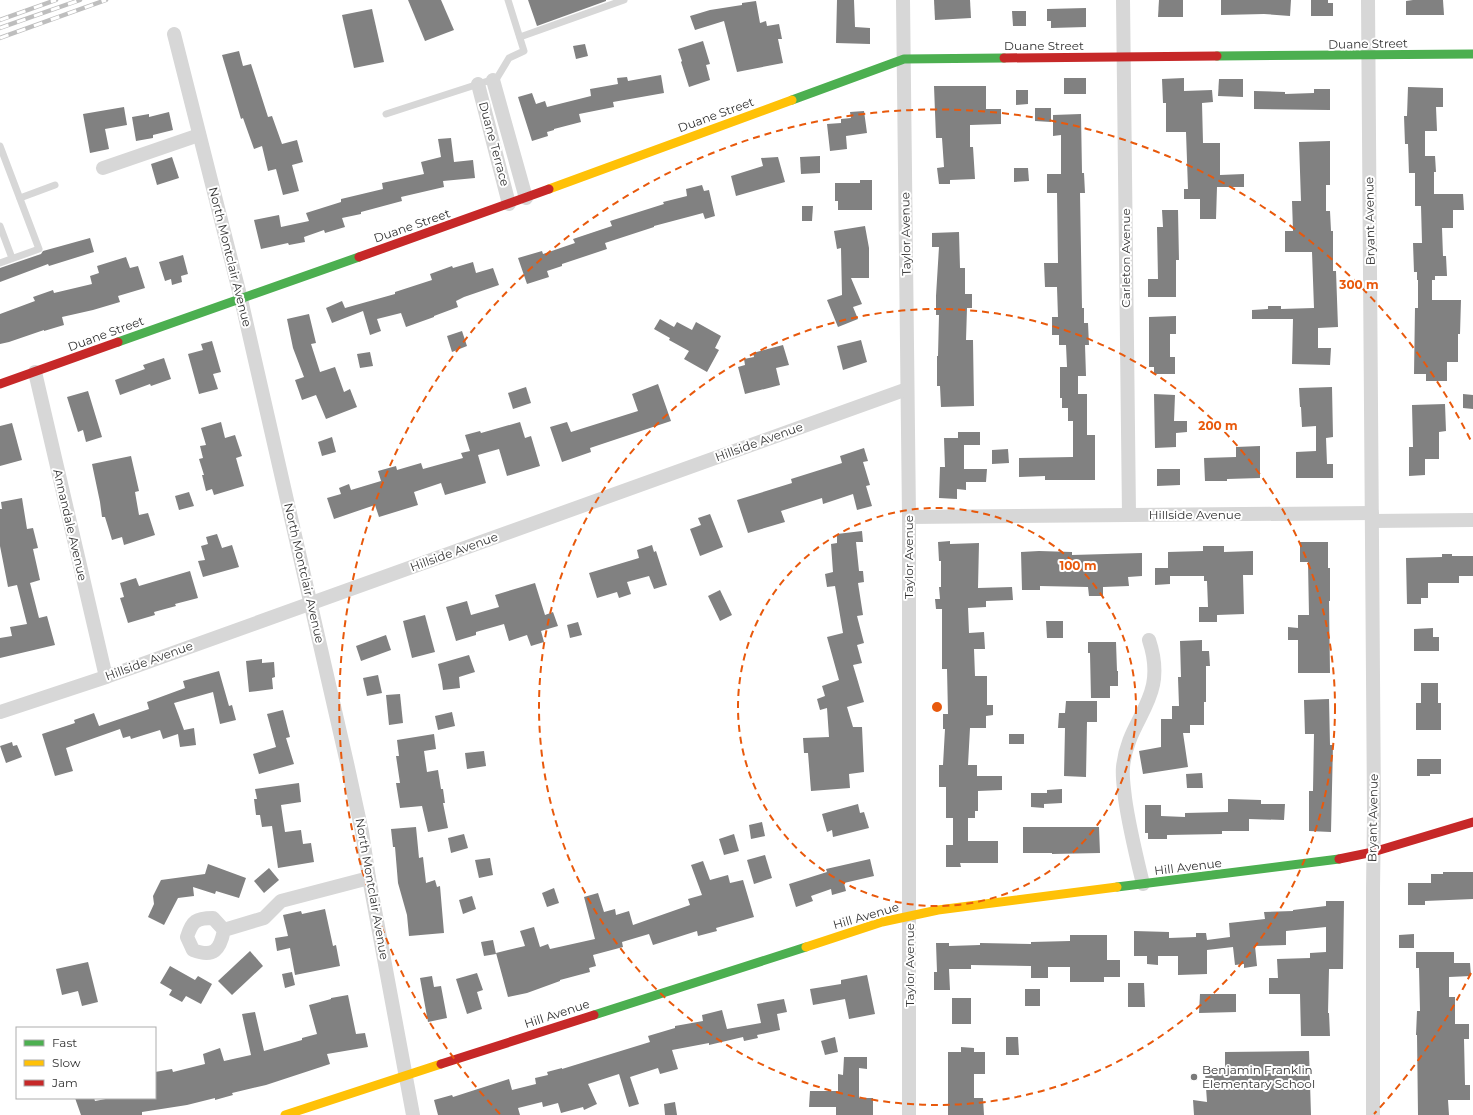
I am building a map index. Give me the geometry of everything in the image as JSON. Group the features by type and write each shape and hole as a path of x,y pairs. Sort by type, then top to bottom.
{"street":[{"name":"Taylor Avenue","path":"903,0 909,518 909,1115"},
{"name":"Carleton Avenue","path":"1123,0 1125,57 1129,516"},
{"name":"Bryant Avenue","path":"1368,0 1372,517 1373,1115"},
{"name":"North Montclair Avenue","path":"174,34 241,299 362,832 369,878 413,1115"},
{"name":"Duane Street","path":"0,384 526,198 904,59 1473,54"},
{"path":"493,80 526,198"},
{"name":"Duane Terrace","path":"478,84 509,204"},
{"path":"103,168 199,135"},
{"name":"Annandale Avenue","path":"35,372 106,677"},
{"name":"Hillside Avenue","path":"0,712 106,677 907,389"},
{"name":"Hillside Avenue","path":"909,518 1129,516 1372,517 1473,520"},
{"path":"1143,884 1128,818 1123,781 1123,768 1129,742 1149,701 1154,687 1155,664 1149,640"},
{"name":"Hill Avenue","path":"285,1115 882,922 938,910 1342,859 1373,852 1473,822"},
{"path":"224,930 264,918 281,901 369,878"}],"lane":[{"path":"386,114 497,78 509,58 524,51 508,0"},
{"path":"520,37 624,0"},
{"path":"0,146 39,249 0,263"},
{"path":"20,198 55,185"},
{"path":"0,226 12,258"}],"building":[{"path":"408,0 441,0 454,30 425,41"},
{"path":"528,0 606,0 606,1 537,26"},
{"path":"837,0 854,0 855,27 870,28 870,44 836,43"},
{"path":"934,0 970,0 971,18 935,20"},
{"path":"1159,0 1183,0 1183,17 1158,17"},
{"path":"1221,0 1291,0 1290,16 1264,14 1221,15"},
{"path":"1311,0 1328,0 1328,3 1333,3 1333,16 1311,16"},
{"path":"1443,0 1444,15 1406,15 1406,1"},
{"path":"756,1 760,23 766,21 767,26 779,24 782,39 778,39 783,63 737,72 724,21 695,30 690,16 710,10 742,5 742,3"},
{"path":"1086,8 1086,27 1051,28 1051,21 1047,21 1047,9"},
{"path":"372,9 384,62 354,68 342,15"},
{"path":"1012,11 1026,11 1026,26 1013,26"},
{"path":"703,41 710,64 706,65 710,80 689,87 678,49"},
{"path":"585,44 588,56 576,59 573,46"},
{"path":"239,51 243,66 251,64 268,117 272,116 282,144 297,140 303,162 292,165 299,191 283,195 276,169 268,171 262,146 254,149 243,118 241,119 222,55"},
{"path":"661,75 664,93 613,102 614,107 579,114 581,122 554,129 547,132 548,136 532,141 518,97 532,93 536,104 545,101 547,107 591,96 590,89 618,84 617,78 627,77 628,81"},
{"path":"1064,78 1086,78 1086,94 1064,94"},
{"path":"1184,78 1184,91 1212,90 1213,102 1202,103 1203,143 1220,143 1220,175 1244,174 1244,187 1217,187 1216,219 1200,219 1200,199 1184,199 1184,189 1188,189 1186,132 1166,132 1166,103 1163,103 1162,79"},
{"path":"1219,79 1243,79 1243,97 1218,96"},
{"path":"934,86 986,86 986,109 1001,109 1001,124 970,125 970,147 973,147 975,179 950,180 950,184 939,184 937,168 944,167 942,138 936,138"},
{"path":"1408,87 1443,88 1443,107 1436,107 1437,131 1425,131 1425,156 1435,156 1436,172 1434,172 1434,194 1463,194 1464,210 1453,210 1453,228 1442,228 1443,256 1446,256 1447,276 1435,276 1435,280 1432,280 1432,300 1461,300 1460,334 1458,334 1458,362 1447,362 1447,381 1426,381 1426,374 1414,374 1415,308 1418,308 1418,280 1417,272 1414,272 1413,243 1422,243 1421,206 1415,206 1415,173 1409,173 1408,144 1405,144 1404,116 1407,116"},
{"path":"1314,89 1330,89 1330,110 1254,109 1254,91 1285,92 1285,94 1314,93"},
{"path":"1016,90 1028,90 1028,104 1016,105"},
{"path":"124,107 127,125 105,129 109,149 90,153 83,114"},
{"path":"1035,108 1051,108 1051,122 1035,121"},
{"path":"864,111 867,133 846,136 847,149 830,151 827,124 841,123 841,119 851,118 850,112"},
{"path":"169,112 173,130 153,135 153,138 136,141 132,117 149,114 149,117"},
{"path":"1081,114 1082,173 1084,173 1085,193 1080,193 1082,308 1084,308 1084,323 1088,323 1089,345 1085,345 1086,376 1078,376 1078,394 1087,394 1087,435 1095,435 1095,480 1045,480 1045,476 1019,477 1019,458 1073,457 1073,421 1068,421 1068,408 1062,408 1062,398 1060,398 1060,367 1067,367 1066,345 1059,345 1059,335 1052,335 1052,317 1058,317 1057,287 1045,287 1044,263 1058,263 1057,193 1047,193 1047,174 1061,174 1061,135 1053,136 1053,115"},
{"path":"451,138 454,162 473,160 475,178 443,181 444,187 401,197 402,201 361,212 361,214 342,218 345,227 325,233 324,230 304,237 305,242 289,245 288,243 261,249 254,220 279,215 281,227 309,221 306,213 341,202 341,199 383,189 382,183 424,174 421,162 441,157 438,139"},
{"path":"1330,141 1330,185 1326,185 1326,211 1330,211 1331,231 1333,231 1333,271 1336,271 1338,327 1318,328 1318,348 1331,348 1330,365 1292,364 1293,319 1252,319 1252,310 1268,309 1268,306 1281,306 1281,309 1314,308 1312,252 1285,252 1285,231 1293,231 1292,201 1301,201 1299,142"},
{"path":"820,156 820,173 801,174 800,157"},
{"path":"172,157 179,178 157,185 151,164"},
{"path":"778,157 785,182 736,196 731,176 763,166 761,158"},
{"path":"1014,168 1028,168 1029,181 1014,182"},
{"path":"860,180 872,180 872,210 838,210 838,201 835,201 835,183 860,183"},
{"path":"702,185 704,191 709,190 715,216 705,219 703,213 654,226 605,243 607,249 562,264 562,266 547,271 549,277 527,284 518,258 542,251 543,254 575,243 573,239 612,226 610,221 664,204 663,202 687,196 686,189"},
{"path":"802,206 813,206 812,221 802,221"},
{"path":"1162,210 1178,210 1179,260 1176,260 1176,297 1148,297 1148,279 1158,279 1157,227 1163,227"},
{"path":"865,226 869,248 869,278 851,278 862,304 853,307 858,319 838,327 827,300 842,295 841,248 837,249 834,231"},
{"path":"959,232 960,268 965,268 965,294 972,294 972,308 967,308 966,340 973,340 974,406 941,407 940,386 937,386 939,315 936,315 939,247 932,247 932,233"},
{"path":"90,238 94,252 49,266 48,264 0,282 0,268 41,254 43,251"},
{"path":"183,255 188,274 181,276 182,282 172,285 171,279 165,281 159,262"},
{"path":"126,257 130,268 138,266 145,288 118,296 120,302 62,317 64,325 0,344 0,314 35,301 33,297 53,290 54,293 92,284 90,276 99,273 97,266"},
{"path":"473,262 476,273 493,268 499,285 464,297 456,301 458,307 406,327 401,313 377,319 381,331 370,335 363,311 332,323 326,308 342,301 345,308 395,294 395,292 432,280 430,274 452,266 453,268"},
{"path":"309,314 316,343 311,344 320,372 335,367 344,392 350,389 357,407 326,419 316,395 302,400 295,380 304,377 293,348 287,319"},
{"path":"1176,316 1176,334 1170,334 1170,357 1175,357 1175,374 1154,374 1154,367 1149,367 1149,317"},
{"path":"660,319 674,327 677,322 692,330 696,322 721,336 715,348 719,350 707,372 684,359 689,351 669,340 670,338 654,329"},
{"path":"462,331 467,346 452,352 447,336"},
{"path":"861,340 867,362 843,370 837,346"},
{"path":"212,341 221,372 213,374 218,389 199,394 188,354 203,350 201,344"},
{"path":"783,345 789,365 776,368 780,385 745,394 738,367 745,365 744,359 754,357 753,353"},
{"path":"370,352 373,366 360,368 357,354"},
{"path":"164,358 171,379 151,386 150,384 120,395 115,380 145,369 143,365"},
{"path":"658,384 671,421 590,448 591,452 562,462 550,427 567,422 571,432 638,411 632,394"},
{"path":"526,387 531,403 513,409 508,393"},
{"path":"1332,387 1333,437 1326,438 1327,464 1333,464 1333,478 1296,478 1296,452 1316,451 1316,426 1302,427 1299,388"},
{"path":"88,391 102,437 86,442 83,430 78,432 67,397"},
{"path":"1154,394 1175,395 1174,421 1187,421 1187,432 1176,433 1176,447 1155,448"},
{"path":"1463,394 1473,395 1473,409 1463,408"},
{"path":"1445,404 1446,431 1439,432 1439,459 1425,459 1425,475 1409,476 1409,447 1413,447 1412,405"},
{"path":"221,422 225,438 235,435 242,456 236,458 244,486 214,495 212,489 206,491 202,475 204,475 199,459 203,458 200,446 206,445 201,428"},
{"path":"520,422 525,438 531,436 540,466 507,476 499,449 478,455 486,483 445,495 441,483 414,492 418,505 379,517 375,505 334,519 327,498 341,494 339,488 349,484 351,490 381,481 378,471 396,466 397,470 421,463 423,469 463,458 461,453 470,451 465,435 480,431 481,433"},
{"path":"12,423 22,460 0,466 0,426"},
{"path":"958,432 980,432 980,445 964,445 964,469 987,469 986,482 966,482 966,490 957,489 957,499 939,498 940,467 945,467 944,438 958,438"},
{"path":"332,437 336,452 322,456 318,442"},
{"path":"1260,446 1260,478 1205,481 1204,458 1236,457 1236,447"},
{"path":"864,448 868,461 863,462 870,485 866,486 872,506 857,510 853,494 823,504 822,498 781,511 785,522 748,533 737,500 792,483 791,479 842,463 840,456"},
{"path":"1008,449 1009,463 992,464 992,450"},
{"path":"131,456 139,491 135,492 139,515 148,513 155,535 124,545 122,537 112,540 105,517 102,517 92,464"},
{"path":"1157,469 1180,469 1180,485 1157,486"},
{"path":"189,492 194,506 179,510 175,496"},
{"path":"22,498 27,529 33,528 38,548 33,549 40,580 30,583 39,618 47,616 55,645 0,658 0,638 12,636 10,627 27,624 17,585 8,587 0,546 1,502"},
{"path":"710,514 723,547 700,556 690,529 701,525 698,518"},
{"path":"862,531 863,542 856,542 859,571 863,571 864,582 858,583 863,615 857,616 864,643 857,645 862,663 853,665 864,702 847,707 853,727 862,727 864,772 849,774 850,788 811,791 808,753 804,753 803,738 829,737 827,708 820,710 817,699 825,696 822,686 839,680 827,637 843,633 835,586 827,587 825,574 833,572 831,544 837,543 837,534"},
{"path":"217,534 222,548 232,545 239,567 203,577 198,561 205,560 201,546 208,544 206,537"},
{"path":"950,541 950,544 979,543 978,588 1012,587 1013,600 986,601 986,607 968,608 969,633 984,632 985,649 974,649 975,676 987,676 987,705 993,705 993,715 986,716 986,728 970,728 968,765 977,765 977,776 1002,776 1002,790 978,791 978,811 975,811 975,818 968,818 968,841 998,841 998,863 960,863 961,867 946,867 946,845 953,845 953,818 946,818 946,787 939,787 939,765 943,765 945,729 943,729 943,714 948,714 947,669 942,669 942,609 936,609 935,599 940,599 939,587 941,587 941,561 939,561 938,542"},
{"path":"1300,542 1328,542 1328,568 1330,568 1330,673 1298,673 1298,640 1288,640 1288,627 1298,628 1298,615 1309,615 1308,562 1300,562"},
{"path":"652,545 654,552 656,551 667,585 654,589 649,576 627,582 631,594 619,598 617,592 597,598 589,573 639,558 637,550"},
{"path":"1203,546 1224,546 1224,552 1253,551 1253,575 1243,575 1244,614 1217,615 1217,622 1199,622 1199,607 1208,607 1207,581 1204,581 1204,576 1170,576 1170,584 1155,585 1155,568 1168,568 1168,552 1203,551"},
{"path":"1021,552 1072,552 1072,555 1142,553 1142,576 1128,577 1129,586 1103,587 1103,596 1089,596 1088,587 1040,586 1040,590 1022,590"},
{"path":"1442,554 1452,554 1452,556 1473,556 1473,576 1459,576 1459,583 1428,583 1428,598 1421,598 1421,604 1407,604 1406,558 1442,557"},
{"path":"190,571 198,598 175,604 176,606 154,612 155,615 128,623 120,598 124,597 120,583 136,578 139,586"},
{"path":"535,583 545,615 553,612 558,626 541,631 544,642 531,646 527,635 509,641 504,624 476,632 476,635 456,641 446,607 467,601 471,615 499,607 495,595"},
{"path":"720,590 732,615 720,621 708,596"},
{"path":"425,615 435,652 412,658 403,621"},
{"path":"1046,621 1063,621 1063,638 1047,638"},
{"path":"578,622 582,635 570,638 567,625"},
{"path":"1433,628 1433,637 1439,637 1439,651 1414,651 1414,629"},
{"path":"386,635 391,650 361,661 356,646"},
{"path":"1202,640 1202,651 1209,651 1210,666 1206,666 1206,702 1204,702 1204,725 1190,725 1190,733 1183,733 1188,767 1143,774 1139,751 1161,747 1161,719 1172,719 1172,706 1179,706 1178,677 1181,677 1180,641"},
{"path":"1088,642 1116,642 1118,686 1110,686 1110,698 1091,698 1090,653 1088,653"},
{"path":"469,655 475,672 459,677 460,688 443,690 438,664"},
{"path":"262,659 262,663 274,662 275,677 272,678 273,689 249,692 246,661"},
{"path":"219,671 229,706 232,705 236,720 220,724 213,692 174,703 184,730 194,728 196,745 180,747 178,734 163,739 160,730 131,739 130,736 123,738 120,729 66,748 73,771 55,776 42,734 75,723 74,720 94,713 99,726 149,709 147,702 185,688 183,681"},
{"path":"378,675 382,693 367,696 363,678"},
{"path":"1421,683 1438,683 1438,703 1441,703 1441,730 1416,730 1416,703 1421,703"},
{"path":"400,694 403,723 389,725 386,695"},
{"path":"1329,699 1330,745 1333,745 1331,832 1309,831 1309,791 1313,791 1314,734 1305,734 1304,700"},
{"path":"1066,701 1097,701 1097,722 1087,722 1086,777 1064,776 1065,728 1058,728 1059,713 1065,713"},
{"path":"283,710 290,737 286,738 294,764 259,774 253,754 276,747 267,714"},
{"path":"452,712 455,726 438,730 435,716"},
{"path":"434,734 436,749 424,751 427,772 438,770 441,789 443,789 445,803 443,803 448,828 428,832 422,806 400,808 396,783 400,783 396,756 399,756 397,740"},
{"path":"1009,734 1024,734 1024,744 1009,744"},
{"path":"12,742 13,746 17,745 22,757 6,763 0,746"},
{"path":"484,751 486,766 467,769 465,753"},
{"path":"1417,759 1441,759 1441,774 1417,776"},
{"path":"1202,773 1203,788 1187,788 1186,774"},
{"path":"299,783 301,802 281,805 285,832 301,830 303,844 311,843 314,862 278,868 272,826 262,827 260,815 256,815 254,799 257,799 255,789"},
{"path":"1062,789 1062,803 1044,804 1044,808 1031,807 1031,793 1047,793 1047,790"},
{"path":"1228,799 1261,800 1261,804 1285,804 1284,820 1249,819 1249,831 1222,831 1222,834 1167,835 1167,839 1148,839 1148,833 1145,833 1145,805 1161,805 1161,816 1185,817 1185,813 1228,812"},
{"path":"858,804 860,813 864,812 869,828 833,837 832,830 827,832 822,814"},
{"path":"762,822 765,836 751,839 749,825"},
{"path":"416,827 419,858 423,857 426,883 435,880 437,887 440,886 444,933 409,936 407,915 398,883 395,847 393,847 391,829"},
{"path":"1023,827 1099,827 1100,853 1023,853"},
{"path":"464,834 468,848 451,853 448,838"},
{"path":"734,834 739,851 724,855 719,839"},
{"path":"765,855 772,878 754,884 747,860"},
{"path":"490,858 493,875 479,878 475,860"},
{"path":"870,859 874,876 844,883 846,891 832,895 831,889 811,896 813,901 796,907 789,884 827,872 826,869"},
{"path":"703,861 710,880 728,875 730,883 743,880 754,917 716,928 717,931 698,936 697,931 653,945 649,934 622,942 623,947 593,955 596,966 589,968 590,972 560,980 527,993 508,997 496,953 525,946 520,931 534,927 540,947 548,944 550,949 595,939 584,897 598,893 604,912 615,909 616,915 629,911 633,925 690,905 688,899 702,895 691,865"},
{"path":"208,864 246,878 239,898 216,891 215,894 193,887 194,896 178,898 164,925 148,917 154,904 153,896 161,880 205,874"},
{"path":"269,868 279,880 264,893 254,881"},
{"path":"1443,872 1473,872 1473,899 1425,901 1425,905 1408,905 1408,883 1431,883 1431,874 1443,874"},
{"path":"554,888 559,903 547,907 542,893"},
{"path":"472,896 476,909 463,914 459,900"},
{"path":"1326,901 1344,901 1343,969 1329,969 1328,1013 1330,1036 1301,1036 1300,994 1269,994 1269,978 1278,978 1277,959 1310,958 1310,953 1326,952 1326,927 1286,931 1286,945 1255,946 1257,966 1244,968 1244,964 1235,965 1233,947 1207,950 1207,974 1178,975 1178,956 1158,956 1158,965 1147,964 1147,956 1134,956 1134,931 1169,932 1169,938 1196,937 1196,933 1206,933 1207,940 1230,937 1229,923 1265,919 1264,912 1293,911 1326,906"},
{"path":"325,909 333,946 336,945 340,966 295,975 290,948 277,951 275,938 288,936 283,915 301,911 302,914"},
{"path":"1414,934 1414,948 1399,948 1399,935"},
{"path":"1070,935 1107,935 1107,960 1120,960 1120,977 1104,977 1104,982 1070,982 1070,967 1048,967 1048,978 1031,978 1031,966 971,965 971,969 949,969 950,990 934,990 934,972 937,972 936,943 949,943 949,946 980,945 980,943 1031,944 1031,942 1070,941"},
{"path":"493,940 496,954 484,956 481,942"},
{"path":"250,951 263,966 232,995 218,981"},
{"path":"1416,952 1454,952 1454,963 1470,963 1471,976 1449,977 1449,997 1455,997 1455,1024 1469,1024 1469,1039 1464,1039 1465,1085 1470,1085 1470,1100 1448,1100 1449,1115 1418,1115 1416,1035 1417,1011 1420,1011 1419,968 1416,968"},
{"path":"88,962 98,1002 82,1006 78,991 62,995 56,969"},
{"path":"170,966 195,980 198,976 212,984 201,1004 186,996 182,1002 169,995 172,990 160,983"},
{"path":"292,972 295,985 285,988 282,974"},
{"path":"477,973 483,990 477,992 482,1009 467,1014 456,979"},
{"path":"867,975 875,1014 849,1019 845,999 813,1005 810,989 841,984 841,980"},
{"path":"432,976 434,987 441,986 447,1018 428,1022 420,978"},
{"path":"1128,983 1144,983 1145,1007 1128,1007"},
{"path":"1025,989 1040,989 1040,1006 1025,1006"},
{"path":"1200,994 1236,994 1236,1012 1199,1013"},
{"path":"348,995 356,1034 365,1033 368,1047 327,1054 330,1064 266,1085 232,1093 233,1095 215,1100 215,1098 187,1105 142,1112 142,1115 81,1115 75,1099 94,1099 95,1101 106,1099 156,1099 156,1072 172,1069 173,1072 205,1064 203,1054 220,1048 224,1061 251,1055 242,1014 255,1012 264,1051 317,1034 309,1005 331,998"},
{"path":"952,998 971,998 971,1024 952,1024"},
{"path":"784,999 787,1012 777,1014 780,1030 757,1035 758,1038 744,1041 743,1037 709,1045 709,1043 672,1050 678,1069 660,1074 658,1068 630,1077 639,1104 629,1107 619,1074 588,1084 597,1104 584,1110 583,1107 561,1113 558,1103 543,1107 542,1102 518,1108 520,1115 438,1115 434,1100 452,1095 453,1097 509,1079 512,1090 536,1084 535,1078 548,1075 547,1072 562,1069 650,1042 648,1036 675,1028 675,1026 703,1021 702,1015 722,1010 727,1029 761,1023 757,1004"},
{"path":"835,1037 838,1052 825,1055 821,1041"},
{"path":"1006,1037 1018,1037 1019,1055 1006,1055"},
{"path":"961,1047 974,1048 974,1052 985,1052 985,1074 974,1074 974,1098 983,1098 984,1115 948,1115 948,1052 961,1052"},
{"path":"1309,1051 1311,1115 1194,1115 1193,1100 1207,1102 1205,1073 1225,1073 1225,1052"},
{"path":"844,1057 867,1057 867,1069 859,1068 859,1098 873,1098 873,1115 836,1115 836,1107 809,1107 810,1091 838,1091 838,1074 843,1075"},
{"path":"675,1102 677,1115 665,1115 664,1104"}],"railway":[{"path":"0,20 56,0"},
{"path":"0,28 80,0"},
{"path":"0,38 106,0"}],"traffic: fast":[{"path":"1217,56 1473,54"},
{"path":"792,100 904,59 1004,58"},
{"path":"118,342 359,257"},
{"path":"1117,887 1339,859"},
{"path":"594,1015 806,947"}],"traffic: slow":[{"path":"549,189 792,100"},
{"path":"806,947 882,922 938,910 1117,887"},
{"path":"285,1115 441,1064"}],"traffic: jam":[{"path":"1004,58 1217,56"},
{"path":"359,257 549,189"},
{"path":"0,384 118,342"},
{"path":"1339,859 1373,852 1473,822"},
{"path":"441,1064 594,1015"}],"place":[{"name":"Benjamin Franklin Elementary School","path":"1194,1077"}]}
